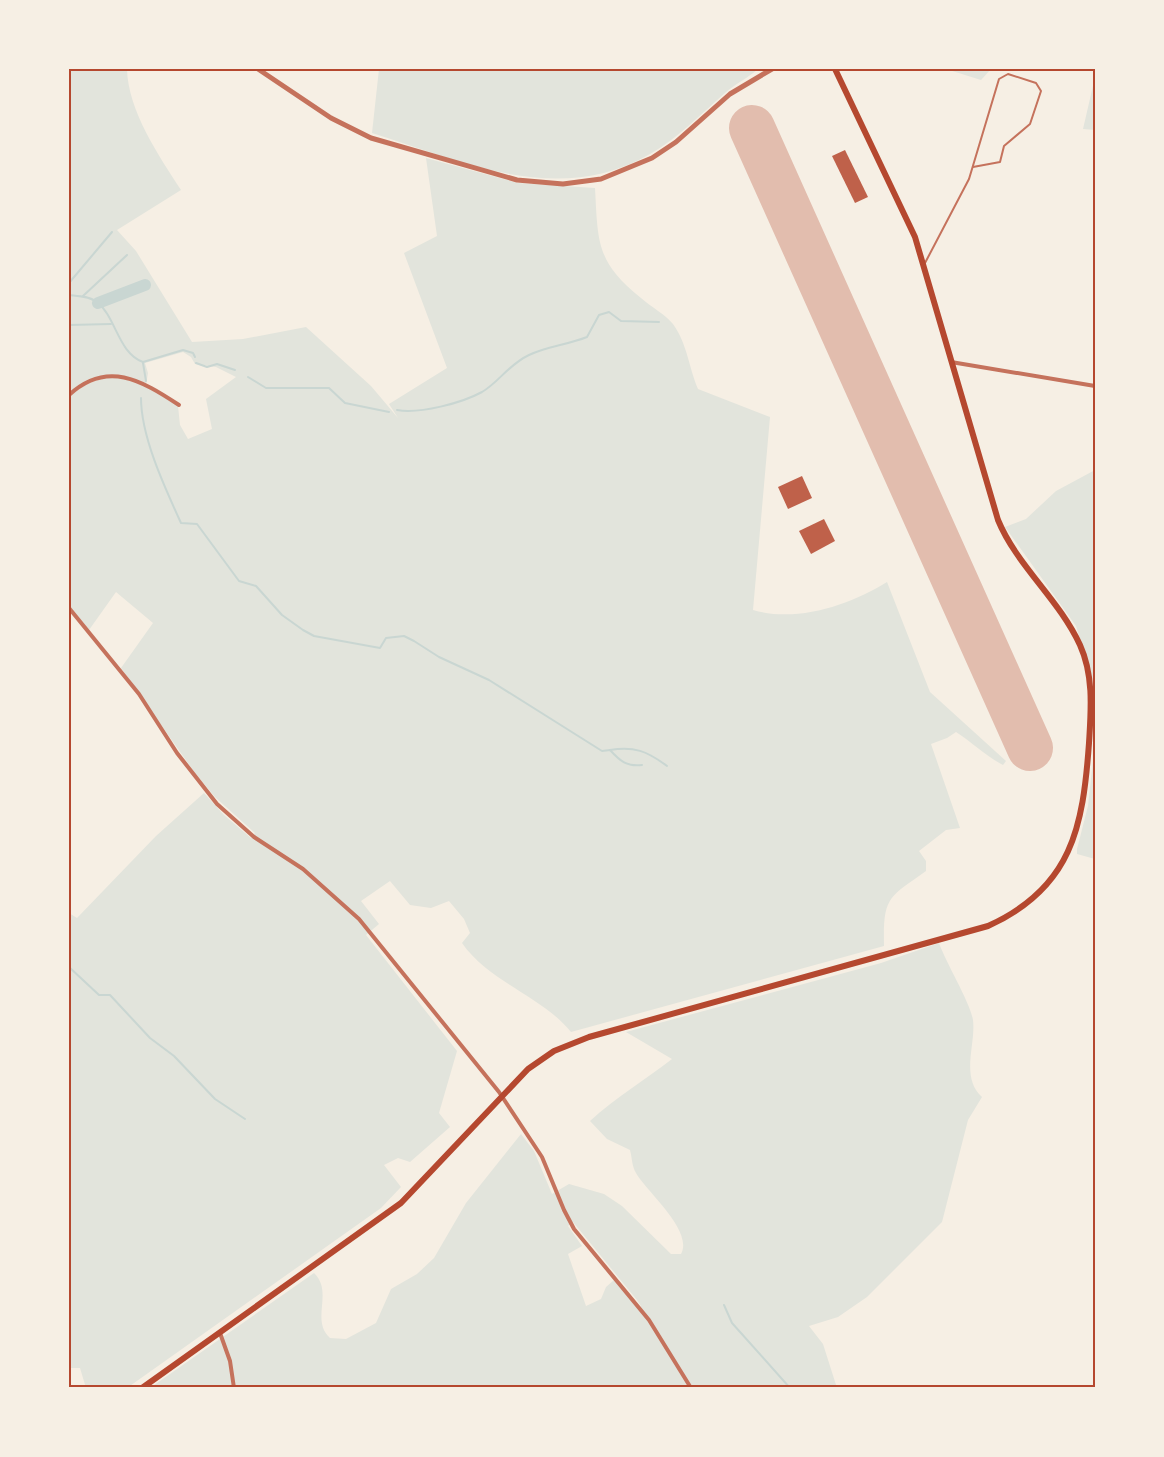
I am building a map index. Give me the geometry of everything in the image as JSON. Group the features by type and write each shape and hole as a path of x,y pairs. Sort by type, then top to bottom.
{"main road":[{"path":"142,1388 401,1203 501,1095 537,1062 576,1040 970,932 1001,920 1018,910 1053,876 1073,843 1085,790 1091,712 1087,667 1073,630 1010,545 998,520 924,266 908,222 835,69"}],"street":[{"path":"258,69 331,118 371,138 517,180 563,184 601,179 652,158 676,142 730,94 772,69"},
{"path":"951,362 1095,386"},
{"path":"69,395 91,379 108,375 146,386 179,405"},
{"path":"69,608 139,694 177,753 217,804 254,837 303,869 359,919 501,1095 542,1156 574,1229 649,1320 691,1388"},
{"path":"220,1333 230,1361 234,1388"}],"lane":[{"path":"924,266 955,210 974,167 1001,76 1008,74 1040,87 1041,91 1030,124 1004,146 1002,161 974,167"}],"shaded area":[{"path":"69,69 127,69 133,101 139,117 181,190 117,230 136,251 192,342 243,339 306,327 371,386 398,418 389,404 447,368 404,253 437,236 426,158 518,183 595,188 599,237 607,262 626,285 673,324 685,347 698,389 770,417 753,610 787,614 823,610 857,598 887,582 930,692 1006,761 1003,765 996,761 956,732 931,744 960,828 946,830 919,851 926,861 926,871 903,887 890,900 885,917 884,946 571,1032 546,1008 501,979 473,957 462,943 470,933 464,919 449,901 431,908 410,905 390,881 361,901 379,924 366,935 457,1051 439,1113 450,1127 410,1162 398,1158 384,1165 401,1187 381,1208 127,1388 86,1388 80,1368 69,1368 69,913 77,918 156,836 204,793 224,815 251,838 255,833 215,797 195,773 121,668 153,623 116,592 89,630 69,605 69,397 84,386 98,380 124,379 137,383 178,406 180,425 188,439 212,429 206,399 236,377 216,367 195,364 191,357 183,352 145,363 148,373 146,385 123,377 106,375 89,380 69,394"},
{"path":"379,69 758,69 729,90 680,133 650,154 616,170 581,177 546,178 511,174 476,166 372,133"},
{"path":"946,69 991,69 981,80"},
{"path":"1095,77 1095,130 1083,129"},
{"path":"1095,470 1095,686 1076,626 1005,527 1026,519 1056,491"},
{"path":"1095,742 1095,859 1077,854 1077,849 1088,806"},
{"path":"939,943 971,1012 973,1030 970,1070 975,1089 982,1097 968,1120 942,1222 867,1297 838,1317 809,1326 823,1344 837,1388 150,1388 314,1273 322,1289 322,1323 324,1331 330,1338 346,1339 376,1323 391,1289 417,1274 434,1258 466,1203 521,1134 534,1151 552,1194 569,1184 604,1194 622,1206 671,1254 681,1254 683,1245 681,1234 636,1173 630,1150 607,1139 590,1121 672,1059 626,1032 881,963","holes":["573,1222 641,1306 639,1309 614,1280 606,1287 601,1299 586,1306 568,1254 582,1246 568,1226"]}],"building":[{"path":"845,150 868,197 855,203 832,156"},
{"path":"802,476 812,498 788,509 778,487"},
{"path":"824,519 835,541 811,554 799,531"}],"waterway":[{"path":"69,283 112,232"},
{"path":"83,296 127,255"},
{"path":"98,303 145,285"},
{"path":"69,295 87,297 97,302 109,316 128,351 143,362"},
{"path":"397,410 429,409 474,396 488,388 529,355 587,337 599,315 609,312 621,321 659,322"},
{"path":"69,325 111,324"},
{"path":"143,362 183,350 193,353 195,357"},
{"path":"143,363 146,381"},
{"path":"196,363 207,367 217,364 235,370"},
{"path":"248,377 266,388 329,388 345,403 389,412"},
{"path":"141,398 149,445 181,523 197,524 239,581 256,586 282,615 314,636 380,648 386,638 404,636 439,657 489,680 602,751 610,750 628,764 642,765"},
{"path":"610,750 633,749 667,766"},
{"path":"69,967 99,995 110,995 150,1038 174,1056 215,1099 245,1119"},
{"path":"724,1305 732,1323 790,1388"}],"runway":[{"path":"752,128 1030,748"}]}
